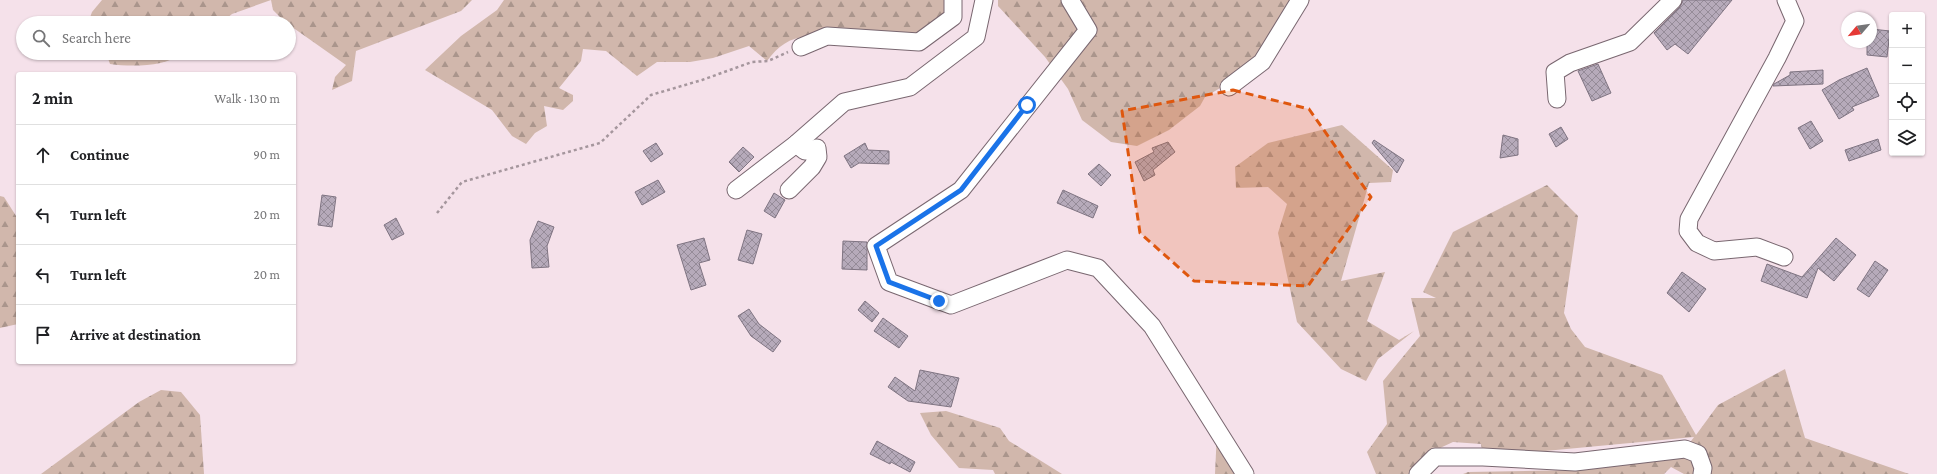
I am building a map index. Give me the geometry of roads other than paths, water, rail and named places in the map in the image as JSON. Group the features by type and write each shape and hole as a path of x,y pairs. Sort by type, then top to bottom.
{"street":[{"path":"801,46 827,36 919,42 953,17 953,0"},
{"path":"736,190 796,144 844,102 910,87 976,37 984,0"},
{"path":"1070,0 1088,30 961,190 876,246 889,282 951,305 1067,260 1098,268 1152,326 1245,474"},
{"path":"1229,86 1262,62 1300,0"},
{"path":"1557,99 1555,72 1570,63 1630,42 1673,0"},
{"path":"1784,257 1757,247 1714,251 1697,243 1688,231 1689,219 1777,58 1795,21 1786,0"},
{"path":"789,190 812,167 818,157 817,148 805,151 796,144"},
{"path":"1418,474 1435,458 1483,457 1575,462 1685,449 1698,454 1703,468 1702,474"}]}
